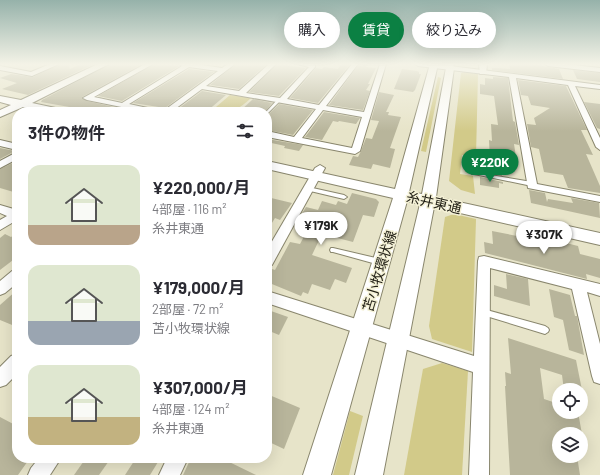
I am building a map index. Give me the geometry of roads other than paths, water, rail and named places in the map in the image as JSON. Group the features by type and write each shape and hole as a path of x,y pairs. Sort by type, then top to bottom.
{"main road":[{"path":"27,107 65,86"},
{"name":"苫小牧環状線","path":"317,475 382,263 431,86"},
{"path":"370,475 429,197 436,86"},
{"path":"0,99 22,107"},
{"path":"0,106 12,108"},
{"path":"0,114 12,108"},
{"name":"糸井東通","path":"272,158 318,172"},
{"name":"糸井東通","path":"272,166 318,172 403,190 600,238"},
{"name":"糸井東通","path":"429,197 600,229"}],"street":[{"path":"108,86 86,98 133,107"},
{"path":"123,105 152,86"},
{"path":"240,94 249,86"},
{"path":"281,100 294,86"},
{"path":"296,140 338,86"},
{"path":"272,135 355,151 376,86"},
{"path":"514,86 532,186 600,199"},
{"path":"571,86 600,147"},
{"path":"173,107 200,87 367,115"},
{"path":"0,142 12,146"},
{"path":"0,165 12,158"},
{"path":"272,252 318,172"},
{"path":"0,209 12,213"},
{"path":"0,226 12,218"},
{"path":"479,475 484,261 600,290"},
{"path":"0,289 12,279"},
{"path":"578,284 600,376"},
{"path":"272,299 482,367"},
{"path":"0,379 12,367"},
{"path":"38,475 47,463"},
{"path":"169,475 175,463"}],"lane":[{"path":"272,108 281,100"},
{"path":"474,173 532,184"},
{"path":"308,189 344,197"},
{"path":"333,250 382,263"},
{"path":"483,312 545,330"}]}
